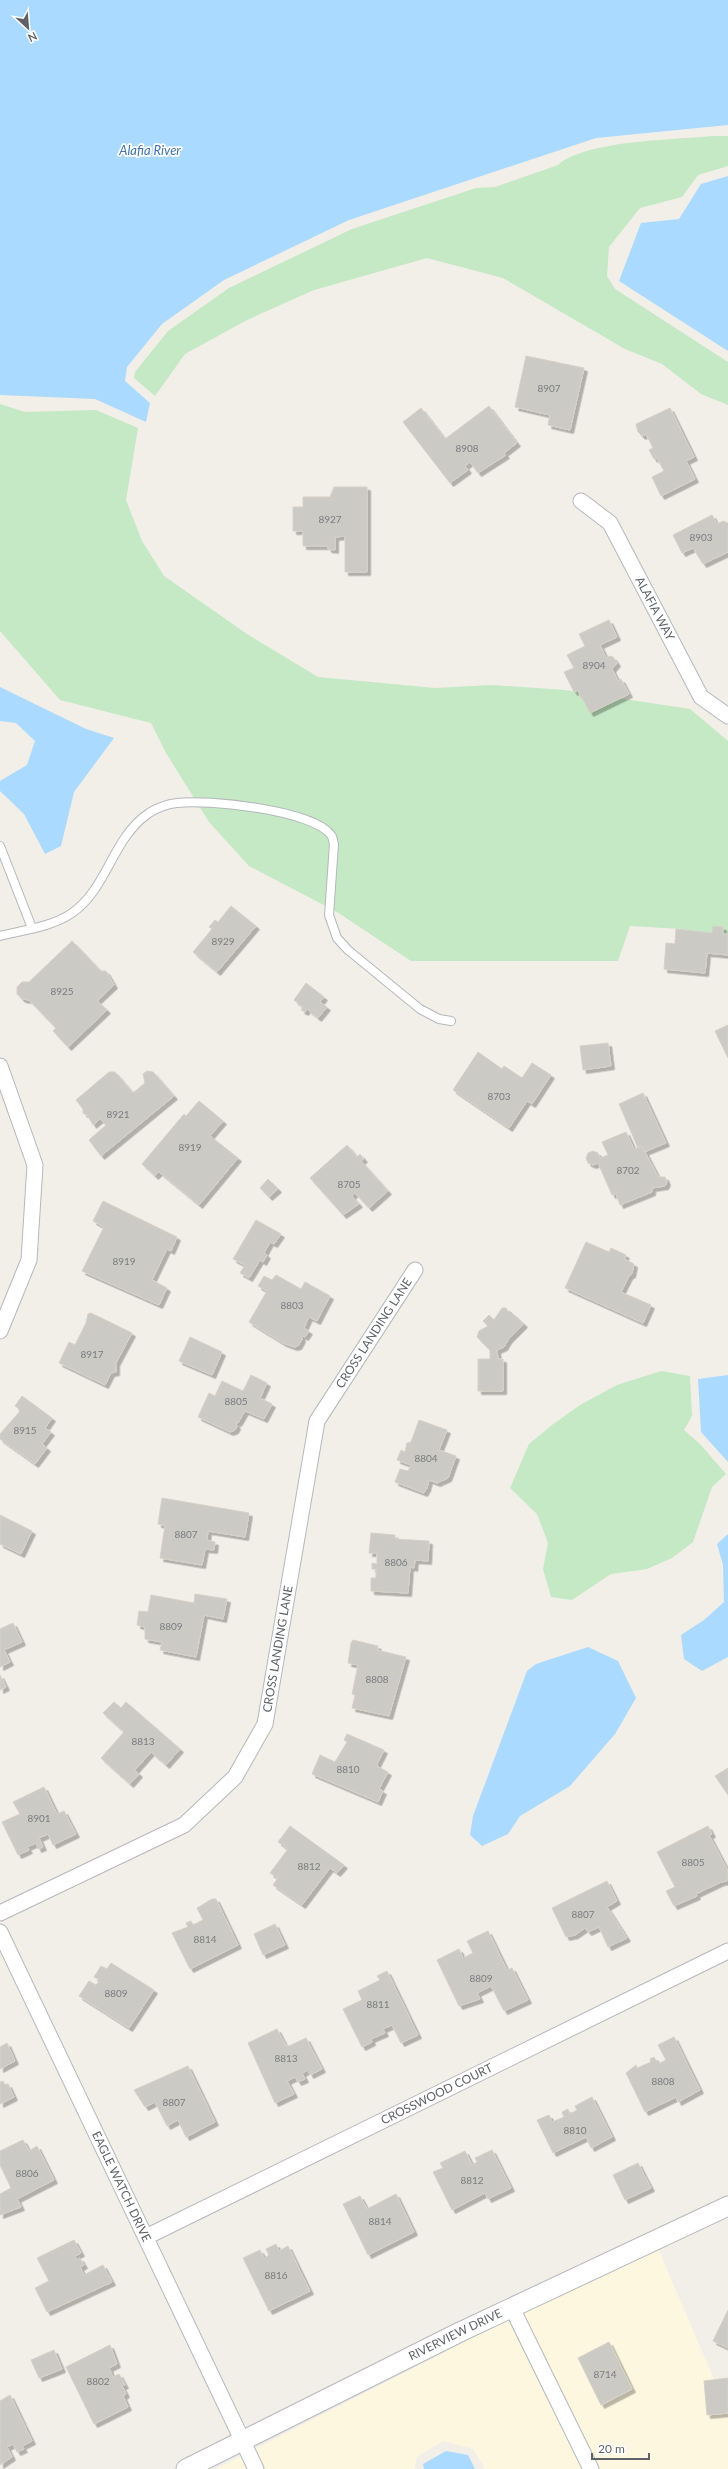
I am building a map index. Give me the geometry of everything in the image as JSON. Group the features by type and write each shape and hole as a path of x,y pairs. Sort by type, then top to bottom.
{"street":[{"name":"ALAFIA WAY","path":"581,501 610,523 701,697 728,716"},
{"path":"0,1066 35,1165 29,1260 0,1331"},
{"name":"CROSS LANDING LANE","path":"0,1913 184,1825 235,1777 265,1724 317,1421 415,1270"},
{"name":"EAGLE WATCH DRIVE","path":"0,1932 244,2440 256,2469"},
{"name":"CROSSWOOD COURT","path":"146,2237 728,1952"},
{"name":"RIVERVIEW DRIVE","path":"186,2469 460,2332 728,2206"},
{"path":"512,2308 591,2469"}],"lane":[{"path":"0,936 61,919 84,902 93,891 128,832 149,813 164,805 177,802 247,806 283,813 318,826 331,835 334,850 329,915 337,938 348,950 420,1009 439,1019 451,1021"},
{"path":"0,846 32,928"}],"shaded area":[{"path":"656,2244 728,2412 728,2469 485,2469 473,2449 444,2441 419,2455 416,2459 415,2469 216,2469"}],"green space":[{"path":"728,136 728,166 698,175 682,197 640,208 609,247 607,276 615,289 728,362 728,405 701,394 662,364 625,349 503,278 427,258 314,290 247,320 185,354 155,396 134,378 135,372 168,331 229,288 352,229 476,188 495,187 558,165 571,157 589,150 654,140"},
{"path":"0,404 25,412 96,410 138,428 126,500 142,541 164,576 247,634 318,677 435,688 492,685 565,690 690,709 728,741 728,941 681,929 630,926 618,961 411,961 337,912 249,866 209,822 166,753 151,723 60,700 0,631"},
{"path":"661,1371 690,1376 692,1416 684,1430 700,1444 726,1474 712,1487 693,1542 672,1558 647,1569 611,1574 572,1600 551,1597 543,1569 548,1543 537,1514 510,1488 529,1444 580,1405 617,1385"}],"water":[{"name":"Alafia River","path":"0,0 728,0 728,125 596,138 349,220 224,280 162,324 127,367 125,381 150,403 146,422 95,399 0,395"},
{"path":"728,176 728,351 619,281 641,223 679,219 701,184"},
{"path":"0,687 86,729 114,738 74,792 61,846 45,854 24,814 0,791 0,781 27,765 35,741 16,723 0,721"},
{"path":"728,1375 728,1462 701,1432 698,1379"},
{"path":"728,1534 728,1657 702,1671 684,1659 681,1635 704,1620 724,1602 723,1565 717,1544"},
{"path":"588,1647 618,1661 636,1698 615,1734 570,1786 520,1816 508,1834 482,1846 470,1835 473,1816 527,1671 536,1664"},
{"path":"446,2451 468,2455 475,2469 424,2469 423,2464"}],"building":[{"path":"526,356 584,368 570,430 548,425 550,415 515,407"},
{"path":"489,406 517,443 504,453 506,455 478,473 470,462 465,466 468,470 450,483 403,422 421,408 445,439"},
{"path":"670,408 694,457 686,461 695,479 661,496 652,477 664,471 657,458 654,459 649,450 653,448 646,434 642,436 638,432 636,424"},
{"path":"334,487 367,487 367,572 345,572 345,536 335,537 335,550 328,549 328,546 303,546 303,531 293,531 293,507 303,507 303,497 330,497"},
{"path":"712,515 717,524 723,521 728,523 728,552 703,564 693,548 682,553 673,535"},
{"path":"609,620 617,637 600,645 606,658 610,656 613,657 617,663 612,669 618,681 621,679 629,694 590,713 578,690 574,692 564,672 574,668 567,655 585,646 579,634"},
{"path":"231,906 256,926 217,972 193,952 212,929 209,927 215,920 218,922"},
{"path":"713,926 723,927 723,934 728,934 728,955 707,953 705,973 664,969 666,943 675,944 676,929 712,933"},
{"path":"72,941 101,971 106,971 114,985 97,1001 107,1010 68,1047 53,1031 56,1028 29,1000 22,999 17,994 17,987 22,982 29,982"},
{"path":"306,983 324,997 320,1002 327,1007 318,1018 307,1009 305,1012 301,1010 303,1007 294,1000"},
{"path":"728,1025 728,1058 715,1031"},
{"path":"608,1043 611,1066 583,1070 580,1046"},
{"path":"478,1052 502,1069 504,1066 522,1078 532,1063 551,1075 532,1104 527,1101 509,1128 453,1090"},
{"path":"147,1071 153,1072 174,1096 101,1156 89,1140 106,1125 100,1119 93,1125 88,1116 83,1113 83,1109 76,1100 109,1072 115,1072 133,1093 145,1083 143,1074"},
{"path":"643,1093 666,1143 644,1152 642,1146 638,1148 619,1104"},
{"path":"199,1101 223,1121 210,1136 238,1158 199,1205 159,1172 155,1176 142,1164 184,1114 186,1116"},
{"path":"626,1132 634,1149 642,1146 658,1177 665,1177 667,1182 665,1186 652,1188 652,1192 620,1205 616,1194 612,1195 598,1163 593,1165 588,1163 586,1158 588,1153 593,1151 598,1153 600,1158 608,1155 602,1142"},
{"path":"347,1145 357,1157 360,1154 364,1159 361,1161 388,1191 369,1208 355,1193 352,1196 359,1204 343,1215 310,1178"},
{"path":"268,1179 278,1189 269,1197 260,1188"},
{"path":"103,1201 177,1237 171,1251 167,1249 152,1280 167,1288 159,1305 82,1271 104,1227 93,1221"},
{"path":"256,1220 281,1234 274,1244 270,1242 264,1253 267,1255 263,1262 260,1260 249,1278 240,1273 245,1265 233,1259"},
{"path":"586,1242 609,1252 611,1248 626,1255 624,1259 634,1264 632,1274 629,1276 621,1292 651,1305 643,1323 565,1288"},
{"path":"276,1275 301,1289 305,1282 330,1296 317,1321 309,1317 304,1328 309,1331 305,1337 301,1335 302,1339 298,1346 294,1347 283,1343 249,1322 267,1291 258,1286 264,1276 272,1280"},
{"path":"502,1308 506,1308 509,1314 511,1312 524,1324 508,1340 504,1347 497,1350 498,1359 503,1359 503,1391 478,1391 478,1359 490,1359 490,1350 477,1337 479,1331 488,1326 483,1321 489,1315 494,1320"},
{"path":"91,1313 132,1333 116,1363 116,1372 111,1373 105,1385 59,1363 69,1342 75,1345 86,1323 88,1314"},
{"path":"190,1337 222,1352 212,1375 179,1361"},
{"path":"251,1375 267,1383 260,1398 272,1404 264,1419 245,1411 238,1423 235,1422 237,1426 235,1430 230,1432 198,1417 209,1393 215,1396 222,1381 243,1391"},
{"path":"22,1396 52,1418 45,1428 51,1432 42,1444 47,1448 35,1464 0,1439 0,1434 21,1410 15,1406"},
{"path":"419,1420 447,1430 439,1450 456,1456 448,1478 437,1483 429,1480 424,1493 395,1482 400,1469 408,1471 411,1465 397,1460 401,1450 405,1452 407,1443 411,1442"},
{"path":"162,1498 249,1513 245,1537 208,1531 207,1540 215,1542 214,1550 205,1549 202,1565 160,1558 165,1525 158,1524"},
{"path":"0,1515 32,1531 21,1554 0,1544"},
{"path":"371,1533 395,1535 395,1539 429,1541 428,1561 415,1560 414,1568 410,1567 408,1593 371,1591 371,1578 376,1578 376,1569 372,1569 372,1563 377,1564 377,1553 369,1553"},
{"path":"195,1594 227,1599 223,1619 204,1615 196,1657 160,1650 162,1642 145,1639 145,1627 137,1625 139,1611 148,1612 151,1595 194,1603"},
{"path":"13,1623 22,1642 4,1650 10,1662 0,1667 0,1629"},
{"path":"353,1640 378,1646 377,1650 406,1657 389,1716 352,1708 355,1695 352,1694 358,1665 348,1663 351,1643"},
{"path":"0,1675 6,1687 0,1690"},
{"path":"114,1702 121,1708 126,1702 180,1749 166,1765 151,1752 135,1770 139,1774 130,1784 101,1758 124,1732 103,1713"},
{"path":"347,1734 384,1750 377,1764 378,1767 388,1772 379,1789 383,1791 378,1802 312,1774 320,1755 335,1762 347,1742 344,1740"},
{"path":"728,1768 728,1795 715,1776"},
{"path":"44,1787 57,1814 64,1811 76,1834 53,1845 48,1834 39,1838 43,1847 38,1849 36,1843 27,1847 29,1850 18,1855 2,1822 20,1814 13,1802"},
{"path":"290,1826 344,1865 337,1873 330,1868 302,1905 273,1885 278,1878 270,1873 288,1849 278,1842"},
{"path":"708,1826 712,1834 709,1835 728,1871 727,1881 721,1882 696,1894 697,1896 674,1906 666,1891 675,1887 657,1852"},
{"path":"607,1881 617,1901 607,1907 627,1938 608,1947 599,1927 588,1932 585,1928 575,1935 566,1937 552,1908"},
{"path":"212,1899 216,1899 238,1945 190,1969 172,1933 188,1927 186,1923 191,1921 193,1925 203,1920 197,1908"},
{"path":"275,1924 285,1945 263,1955 254,1934"},
{"path":"488,1931 507,1970 512,1968 528,2000 504,2011 491,1986 477,1993 480,1999 459,2006 437,1960 459,1949 463,1958 473,1953 467,1941"},
{"path":"111,1963 154,1990 129,2028 79,1996 89,1981 96,1985 100,1980 94,1977 101,1966 107,1969"},
{"path":"387,1971 418,2035 401,2043 392,2025 383,2029 385,2033 371,2039 372,2042 362,2047 343,2009 362,2000 358,1991 380,1980 377,1976"},
{"path":"277,2029 285,2044 289,2046 306,2038 322,2069 310,2075 308,2070 302,2073 305,2079 298,2082 295,2077 287,2081 294,2094 275,2103 248,2043"},
{"path":"674,2037 700,2090 678,2102 676,2097 645,2112 626,2073 636,2065 637,2068 651,2062 650,2059 654,2057 658,2064 666,2060 658,2045"},
{"path":"7,2043 15,2061 0,2069 0,2047"},
{"path":"188,2066 215,2122 186,2137 178,2120 167,2126 155,2102 145,2107 134,2090"},
{"path":"3,2081 5,2085 8,2084 14,2097 0,2104 0,2082"},
{"path":"592,2097 612,2137 591,2148 586,2137 553,2153 537,2120 549,2115 552,2122 564,2117 562,2112 568,2109 570,2114 577,2110 575,2106"},
{"path":"23,2140 29,2151 37,2146 54,2180 17,2199 21,2207 0,2215 0,2194 11,2188 0,2165 0,2151"},
{"path":"492,2150 511,2188 488,2199 485,2193 452,2210 433,2172 443,2168 440,2163 465,2151 472,2165 477,2162 475,2158"},
{"path":"638,2163 651,2188 625,2200 613,2175"},
{"path":"396,2194 414,2232 368,2255 343,2204 360,2196 367,2209"},
{"path":"74,2240 81,2253 75,2256 77,2260 80,2258 84,2265 80,2267 84,2275 103,2265 112,2282 47,2312 35,2288 49,2281 37,2258"},
{"path":"276,2244 279,2251 288,2246 310,2291 269,2311 243,2258 260,2250 264,2258 269,2255 266,2249"},
{"path":"728,2310 728,2348 713,2341"},
{"path":"609,2342 632,2389 601,2405 578,2358"},
{"path":"110,2345 117,2364 109,2368 113,2377 119,2374 125,2385 122,2386 126,2394 123,2396 128,2407 94,2424 66,2367"},
{"path":"54,2350 62,2369 39,2378 31,2360"},
{"path":"728,2378 728,2413 707,2415 704,2381"},
{"path":"10,2395 32,2441 22,2446 24,2449 17,2452 13,2444 7,2447 12,2457 0,2465 0,2401"}]}
